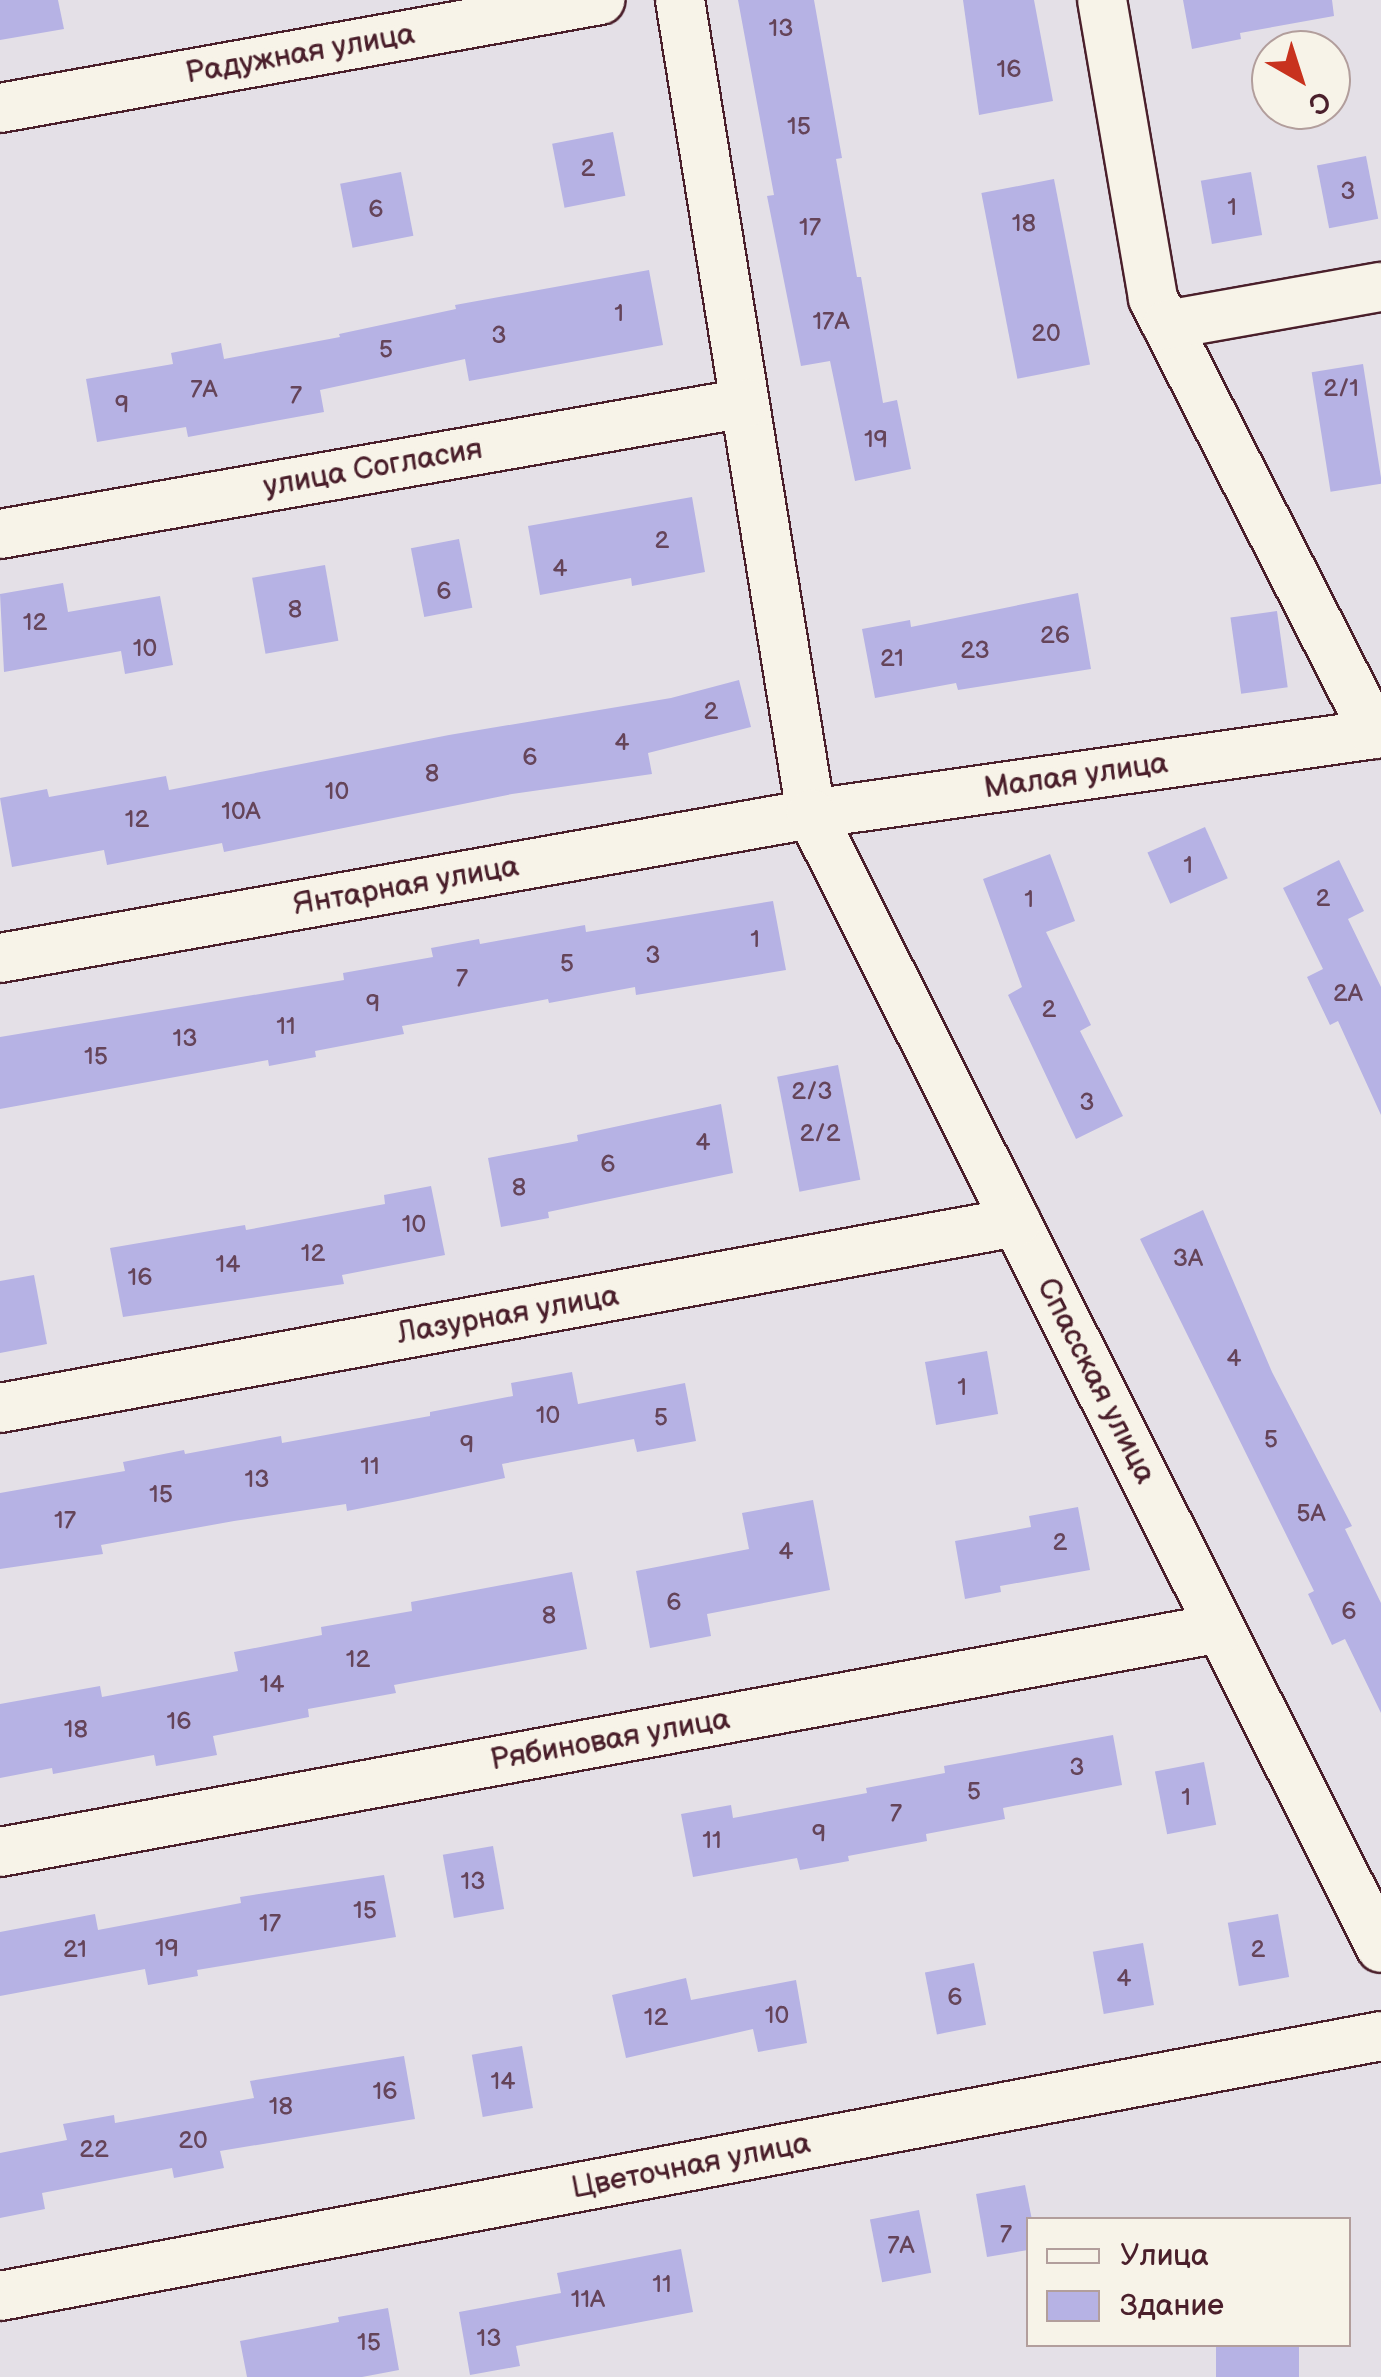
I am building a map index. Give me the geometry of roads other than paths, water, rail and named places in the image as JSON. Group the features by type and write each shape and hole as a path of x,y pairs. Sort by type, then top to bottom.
{"street":[{"name":"Радужная улица","path":"0,108 600,0"},
{"path":"680,0 812,814"},
{"name":"Малая улица","path":"812,814 1379,737 1153,298 1102,0"},
{"path":"1167,325 1381,287"},
{"name":"улица Согласия","path":"0,534 745,402"},
{"name":"Янтарная улица","path":"0,958 812,814"},
{"name":"Спасская улица","path":"812,814 1381,1948"},
{"name":"Лазурная улица","path":"0,1408 1016,1222"},
{"name":"Рябиновая улица","path":"0,1852 1220,1628"},
{"name":"Цветочная улица","path":"0,2296 1381,2036"}]}
